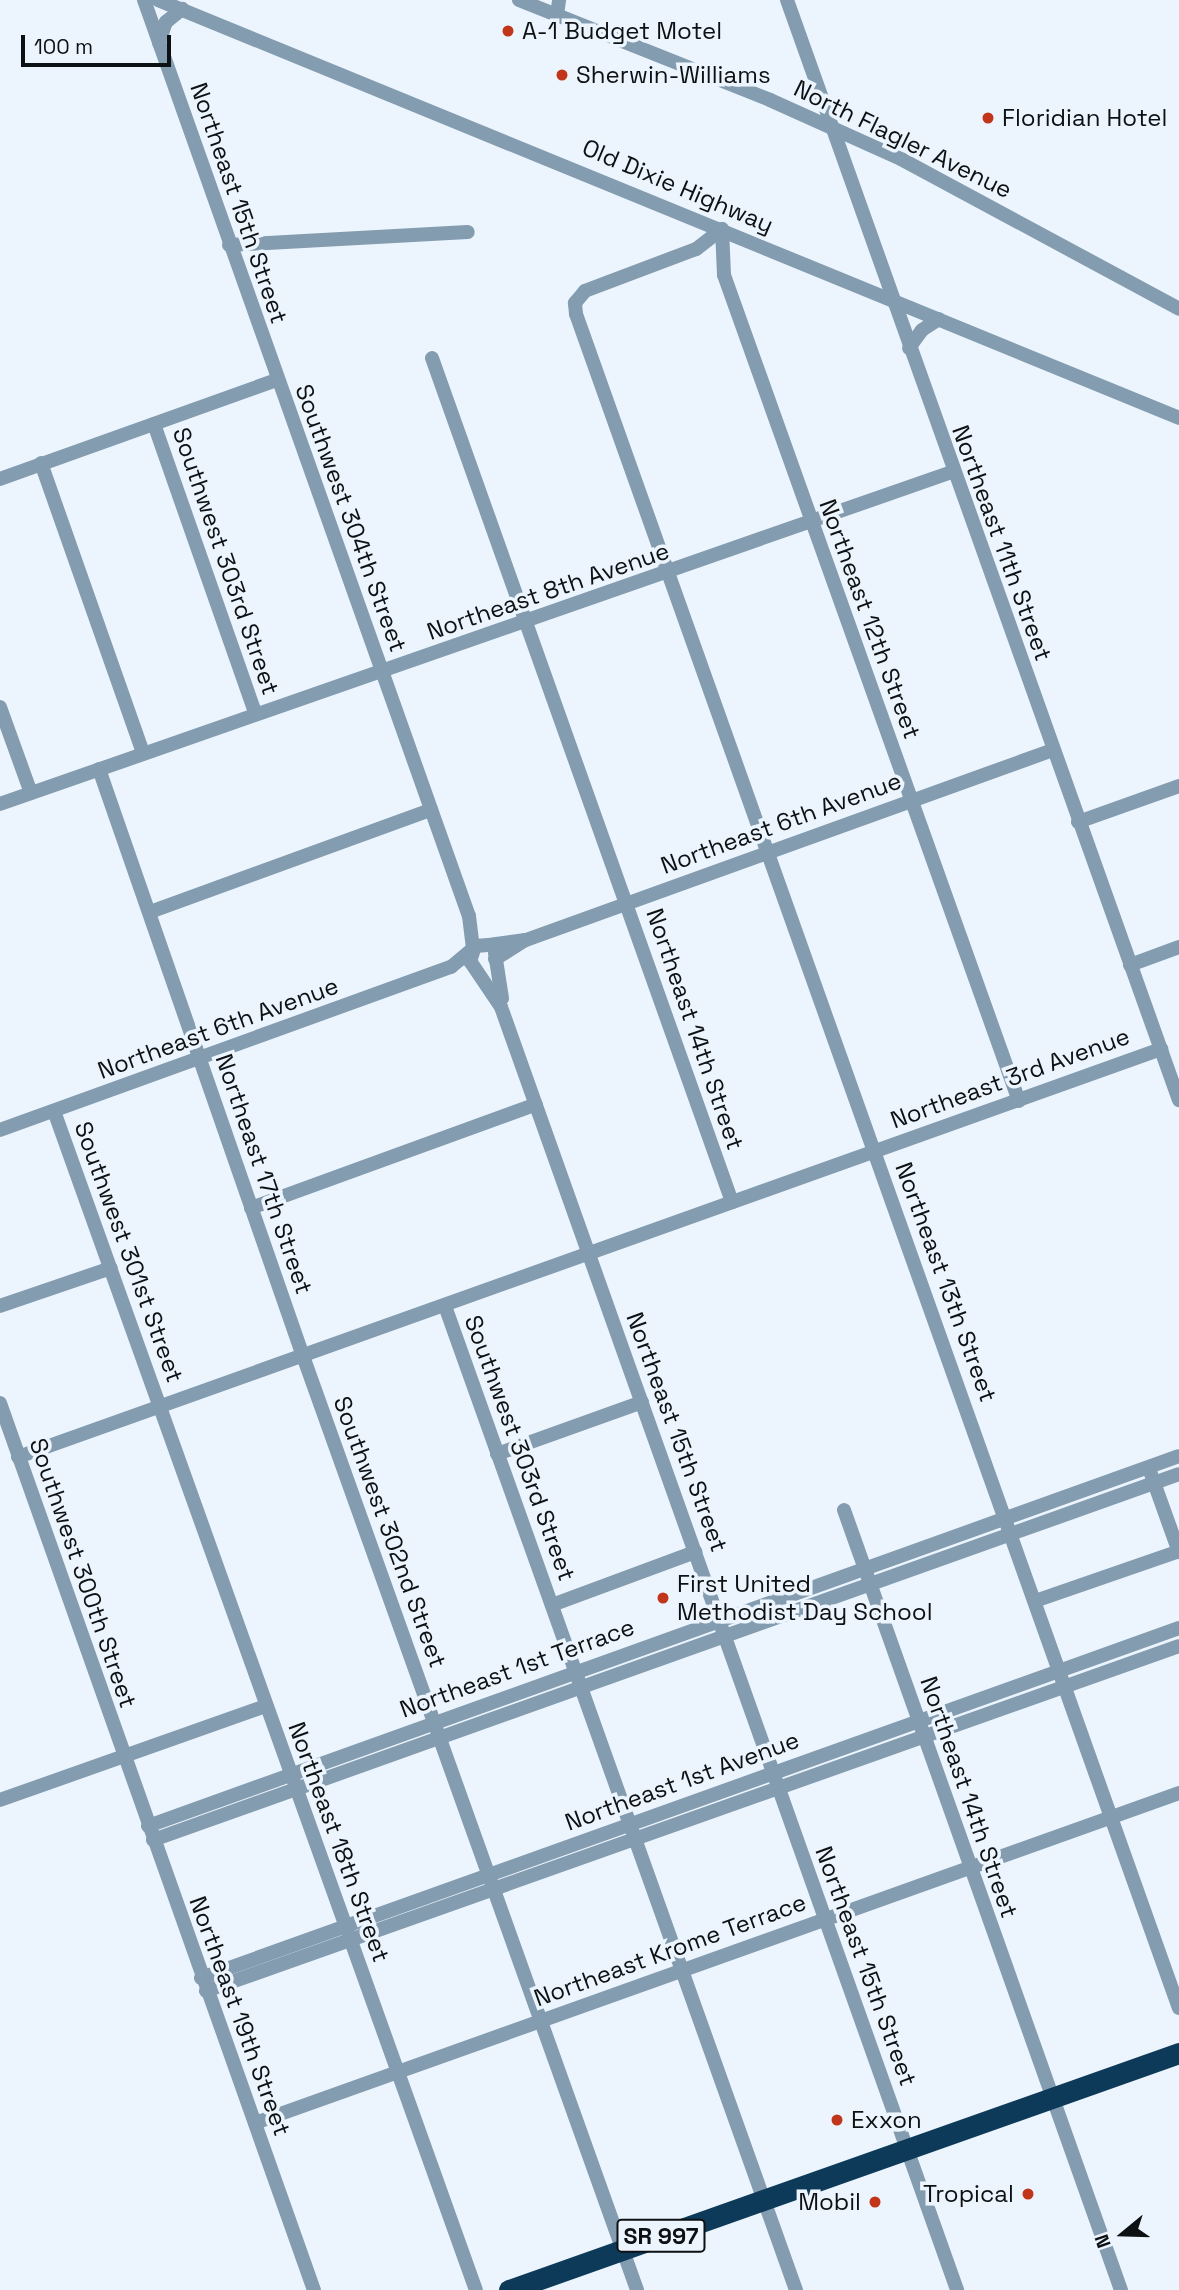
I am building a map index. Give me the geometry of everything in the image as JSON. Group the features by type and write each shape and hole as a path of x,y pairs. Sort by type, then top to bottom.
{"highway":[{"name":"SR 997","path":"509,2290 1179,2053"}],"street":[{"name":"Northeast 15th Street","path":"144,0 277,380"},
{"name":"Old Dixie Highway","path":"158,0 1179,418"},
{"name":"North Flagler Avenue","path":"519,0 558,8 832,127 1000,210 1179,309"},
{"name":"Northeast 11th Street","path":"787,0 952,472 1179,1100"},
{"path":"159,44 166,22 182,9"},
{"name":"Northeast 13th Street","path":"722,229 696,249 593,287 575,303 1179,2008"},
{"name":"Northeast 12th Street","path":"722,229 721,267 1019,1101"},
{"path":"229,245 468,232"},
{"path":"909,348 922,330 939,319"},
{"name":"Northeast 14th Street","path":"432,358 732,1202"},
{"path":"0,479 277,380"},
{"name":"Southwest 304th Street","path":"277,380 382,671"},
{"name":"Southwest 303rd Street","path":"154,424 256,713"},
{"path":"41,463 143,753"},
{"name":"Northeast 8th Avenue","path":"0,804 256,713 527,623 952,472"},
{"path":"382,671 469,916 472,949"},
{"path":"0,707 31,793"},
{"name":"Northeast 6th Avenue","path":"0,1130 451,967 472,949 526,940 1053,750"},
{"name":"Northeast 17th Street","path":"99,769 303,1356"},
{"path":"1078,822 1179,786"},
{"path":"150,912 431,810"},
{"path":"469,916 489,945"},
{"name":"Northeast 6th Avenue","path":"451,967 488,969 495,960 526,940"},
{"name":"Northeast 15th Street","path":"489,945 495,960 501,1007"},
{"path":"1130,965 1179,947"},
{"name":"Northeast 15th Street","path":"472,949 477,968 501,1007 957,2290"},
{"name":"Northeast 3rd Avenue","path":"303,1356 1161,1049"},
{"path":"251,1208 536,1104"},
{"name":"Southwest 301st Street","path":"54,1111 160,1408"},
{"path":"0,1306 111,1268"},
{"name":"Southwest 303rd Street","path":"445,1306 796,2290"},
{"path":"18,1457 303,1356"},
{"name":"Southwest 302nd Street","path":"303,1356 435,1723"},
{"path":"498,1454 642,1402"},
{"name":"Southwest 300th Street","path":"0,1403 124,1757"},
{"name":"Northeast 18th Street","path":"160,1408 476,2290"},
{"name":"Northeast 1st Terrace","path":"151,1833 293,1782 440,1737 870,1584 1179,1456"},
{"path":"1035,1601 1179,1552 1149,1467"},
{"name":"Northeast 1st Terrace","path":"293,1782 435,1723 864,1568 1179,1474"},
{"name":"Northeast 14th Street","path":"844,1510 1121,2290"},
{"path":"552,1605 695,1552"},
{"name":"Northeast 1st Avenue","path":"204,1985 348,1933 488,1875 1179,1628"},
{"name":"Northeast 1st Avenue","path":"348,1933 493,1890 1179,1646"},
{"path":"0,1800 266,1706"},
{"path":"435,1723 637,2290"},
{"name":"Northeast 19th Street","path":"124,1757 314,2290"},
{"name":"Northeast Krome Terrace","path":"255,2123 1179,1793"}],"place":[{"name":"A-1 Budget Motel","path":"508,31"},
{"name":"Sherwin-Williams","path":"562,75"},
{"name":"Floridian Hotel","path":"988,118"},
{"name":"First United Methodist Day School","path":"663,1598"},
{"name":"Exxon","path":"837,2120"},
{"name":"Tropical","path":"1028,2194"},
{"name":"Mobil","path":"875,2202"}]}
